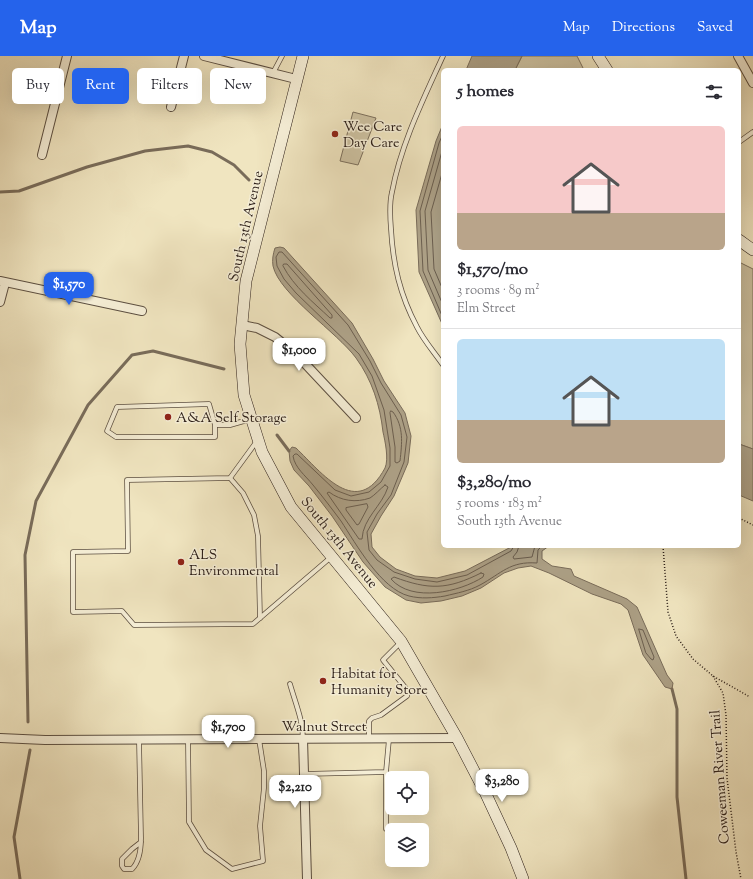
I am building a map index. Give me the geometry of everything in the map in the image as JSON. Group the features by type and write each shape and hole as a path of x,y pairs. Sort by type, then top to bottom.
{"main road":[{"name":"South 13th Avenue","path":"303,56 246,281 240,344 244,395 262,452 291,507 401,641 457,738 485,792 511,848 522,879"},
{"path":"598,56 606,68"},
{"path":"741,241 753,250"}],"street":[{"path":"42,155 67,56"},
{"path":"171,107 184,56"},
{"path":"204,56 296,79"},
{"path":"738,56 753,83"},
{"path":"0,302 2,282 142,311"},
{"path":"242,325 257,328 275,337 296,354 356,418"},
{"name":"Walnut Street","path":"0,738 45,740 140,740 457,738"},
{"path":"303,739 307,879"}],"lane":[{"path":"273,73 282,56"},
{"path":"441,362 418,328 403,295 394,263 390,215 397,169 409,133 443,56"},
{"path":"741,141 753,132"},
{"path":"209,404 215,425 215,437 116,437 106,431 117,407 209,404"},
{"path":"215,425 230,425 252,419"},
{"path":"230,478 258,439"},
{"path":"230,478 127,480 128,551 73,552 73,612 122,611 134,625 253,624 332,556"},
{"path":"230,478 243,493 254,515 258,536 260,618"},
{"path":"369,738 369,721 408,696 408,691 383,660 401,641"},
{"path":"290,684 303,727 303,739"},
{"path":"386,771 389,738"},
{"path":"188,739 189,822 206,850 232,869 263,861 260,826 264,788 264,771 258,739"},
{"path":"140,740 141,842 138,860 135,866 132,869 124,868 122,866 122,858 141,842"},
{"path":"304,774 385,772"}],"path":[{"path":"741,519 753,525"},
{"name":"Coweeman River Trail","path":"662,548 668,612 676,636 693,659 713,676 750,697"},
{"name":"Coweeman River Trail","path":"713,676 723,693 726,715 727,778 736,852 741,879"}],"shaded area":[{"path":"522,56 577,56 583,68 516,68"},
{"path":"353,112 376,118 358,165 340,161"},
{"path":"741,263 753,269 753,449 741,445"}],"water":[{"path":"472,56 522,56 516,68 467,68"},
{"path":"441,129 441,322 419,272 416,210 436,141"},
{"path":"275,248 284,248 352,323 384,381 405,413 411,436 408,463 394,496 371,534 372,547 380,557 396,569 415,576 437,578 465,571 509,548 546,548 542,551 542,559 552,566 571,569 574,576 627,599 637,607 667,675 673,683 672,689 665,687 643,655 628,610 621,604 592,594 531,566 518,568 504,573 481,588 462,596 441,601 421,603 406,600 385,587 363,562 332,516 309,486 294,470 290,461 289,451 292,447 296,448 328,479 340,487 351,491 363,490 374,483 385,468 387,455 382,422 367,375 348,348 286,289 273,266 273,255"},
{"path":"741,445 753,449 753,501 741,496"}],"waterway":[{"path":"0,192 19,191 87,167 145,151 188,146 212,152 234,165 249,180"},
{"path":"28,722 25,555 36,501 88,405 132,355 153,351 224,369"},
{"path":"277,435 289,451"},
{"path":"672,689 677,709 677,797 686,879"},
{"path":"20,879 14,837 30,750"}],"place":[{"name":"Wee Care Day Care","path":"335,134"},
{"name":"A&A Self Storage","path":"168,417"},
{"name":"ALS Environmental","path":"181,562"},
{"name":"Habitat for Humanity Store","path":"323,681"}]}
